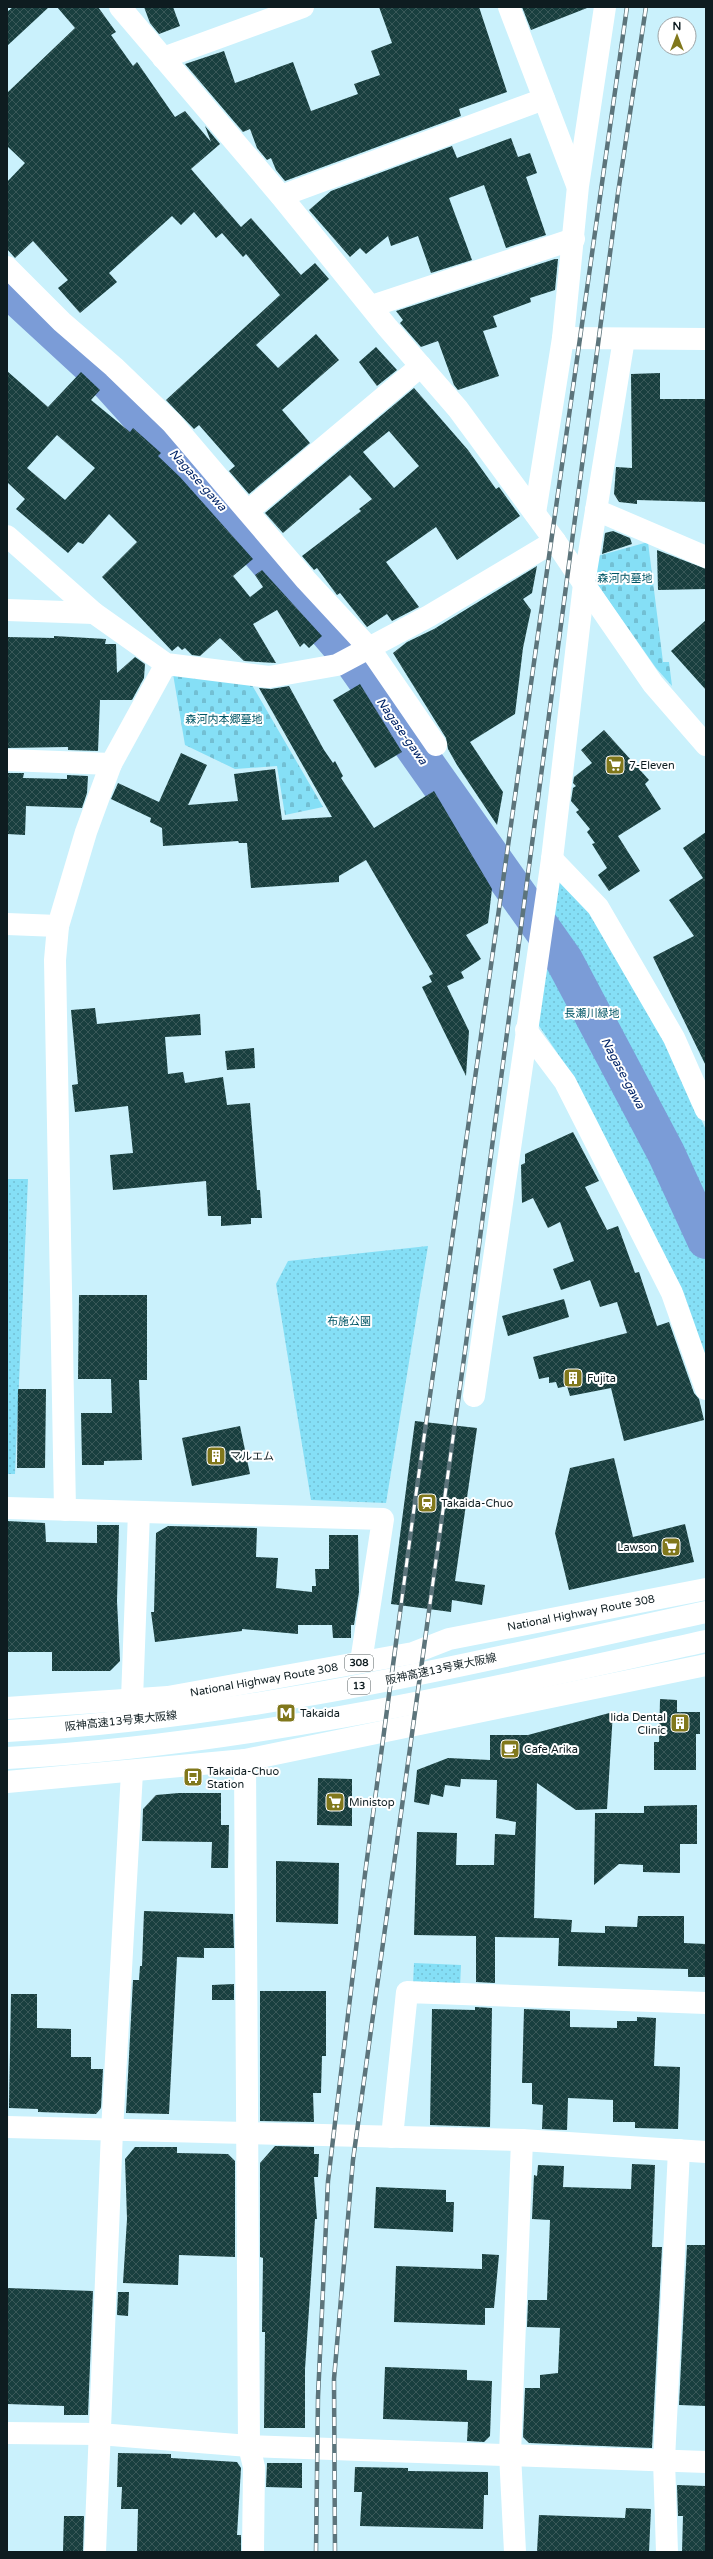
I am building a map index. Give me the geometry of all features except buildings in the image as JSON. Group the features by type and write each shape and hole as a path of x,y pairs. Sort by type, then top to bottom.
{"main road":[{"path":"120,7 281,196 458,409 556,541 653,684 706,746"},
{"path":"163,58 303,7"},
{"path":"509,7 578,186"},
{"path":"535,513 563,338 574,239 578,186 605,7"},
{"path":"281,196 544,99"},
{"path":"372,306 574,239"},
{"path":"7,267 62,322 114,367 172,423 306,580 369,650 436,745"},
{"path":"563,338 706,338"},
{"path":"474,1396 552,859 584,584 624,339"},
{"path":"248,512 421,366"},
{"path":"596,510 706,556"},
{"path":"7,536 94,613 166,664 269,677 337,665 369,650 556,541"},
{"path":"7,610 94,613"},
{"path":"65,1510 55,960 58,926 86,832 111,764 166,664"},
{"path":"7,760 111,764"},
{"path":"552,859 598,907 670,1032 706,1110"},
{"path":"7,924 58,926"},
{"path":"526,1030 565,1082 672,1293 706,1389"},
{"path":"7,1508 383,1519 361,1662"},
{"path":"132,1700 139,1512"},
{"name":"National Highway Route 308","path":"7,1708 168,1697 413,1653 449,1639 706,1589"},
{"name":"阪神高速13号東大阪線","path":"7,1731 154,1718 348,1688 706,1612"},
{"path":"7,1758 156,1746 267,1730 447,1698 706,1641"},
{"path":"7,1782 132,1772 245,1760 706,1665"},
{"path":"245,1760 245,2134 249,2446 254,2467 253,2552"},
{"path":"95,2552 112,2131 132,1772"},
{"path":"392,2137 407,1992 706,2003"},
{"path":"7,2127 112,2131 522,2140 706,2152"},
{"path":"515,2552 510,2454 522,2140"},
{"path":"667,2552 664,2460 679,2150"},
{"path":"7,2433 99,2434 249,2446 706,2462"}],"green space":[{"name":"森河内墓地","path":"648,542 663,662 669,662 672,686 656,668 590,574 594,557"},
{"name":"森河内本郷墓地","path":"173,674 249,680 323,807 285,815 277,766 235,769 185,745"},
{"name":"長瀬川緑地","path":"558,877 592,913 666,1042 706,1130 706,1365 573,1076 537,1023"},
{"path":"7,1179 28,1179 15,1474 7,1474"},
{"name":"布施公園","path":"428,1246 386,1503 311,1500 276,1284 288,1261"},
{"path":"414,1963 461,1965 460,1987 413,1985"}],"waterway":[{"name":"Nagase-gawa","path":"7,288 110,383 205,488 351,658 564,960 666,1153 706,1240"}],"railway":[{"path":"316,2552 318,2397 328,2181 365,1874 415,1501 627,7"},
{"path":"335,2552 334,2379 353,2160 465,1351 618,193 646,7"}],"place":[{"name":"7-Eleven","path":"615,765"},
{"name":"Fujita","path":"573,1378"},
{"name":"マルエム","path":"216,1456"},
{"name":"Takaida-Chuo","path":"427,1503"},
{"name":"Lawson","path":"671,1547"},
{"name":"Takaida","path":"286,1713"},
{"name":"Iida Dental Clinic","path":"680,1723"},
{"name":"Cafe Arika","path":"510,1749"},
{"name":"Takaida-Chuo Station","path":"193,1777"},
{"name":"Ministop","path":"335,1802"}]}
